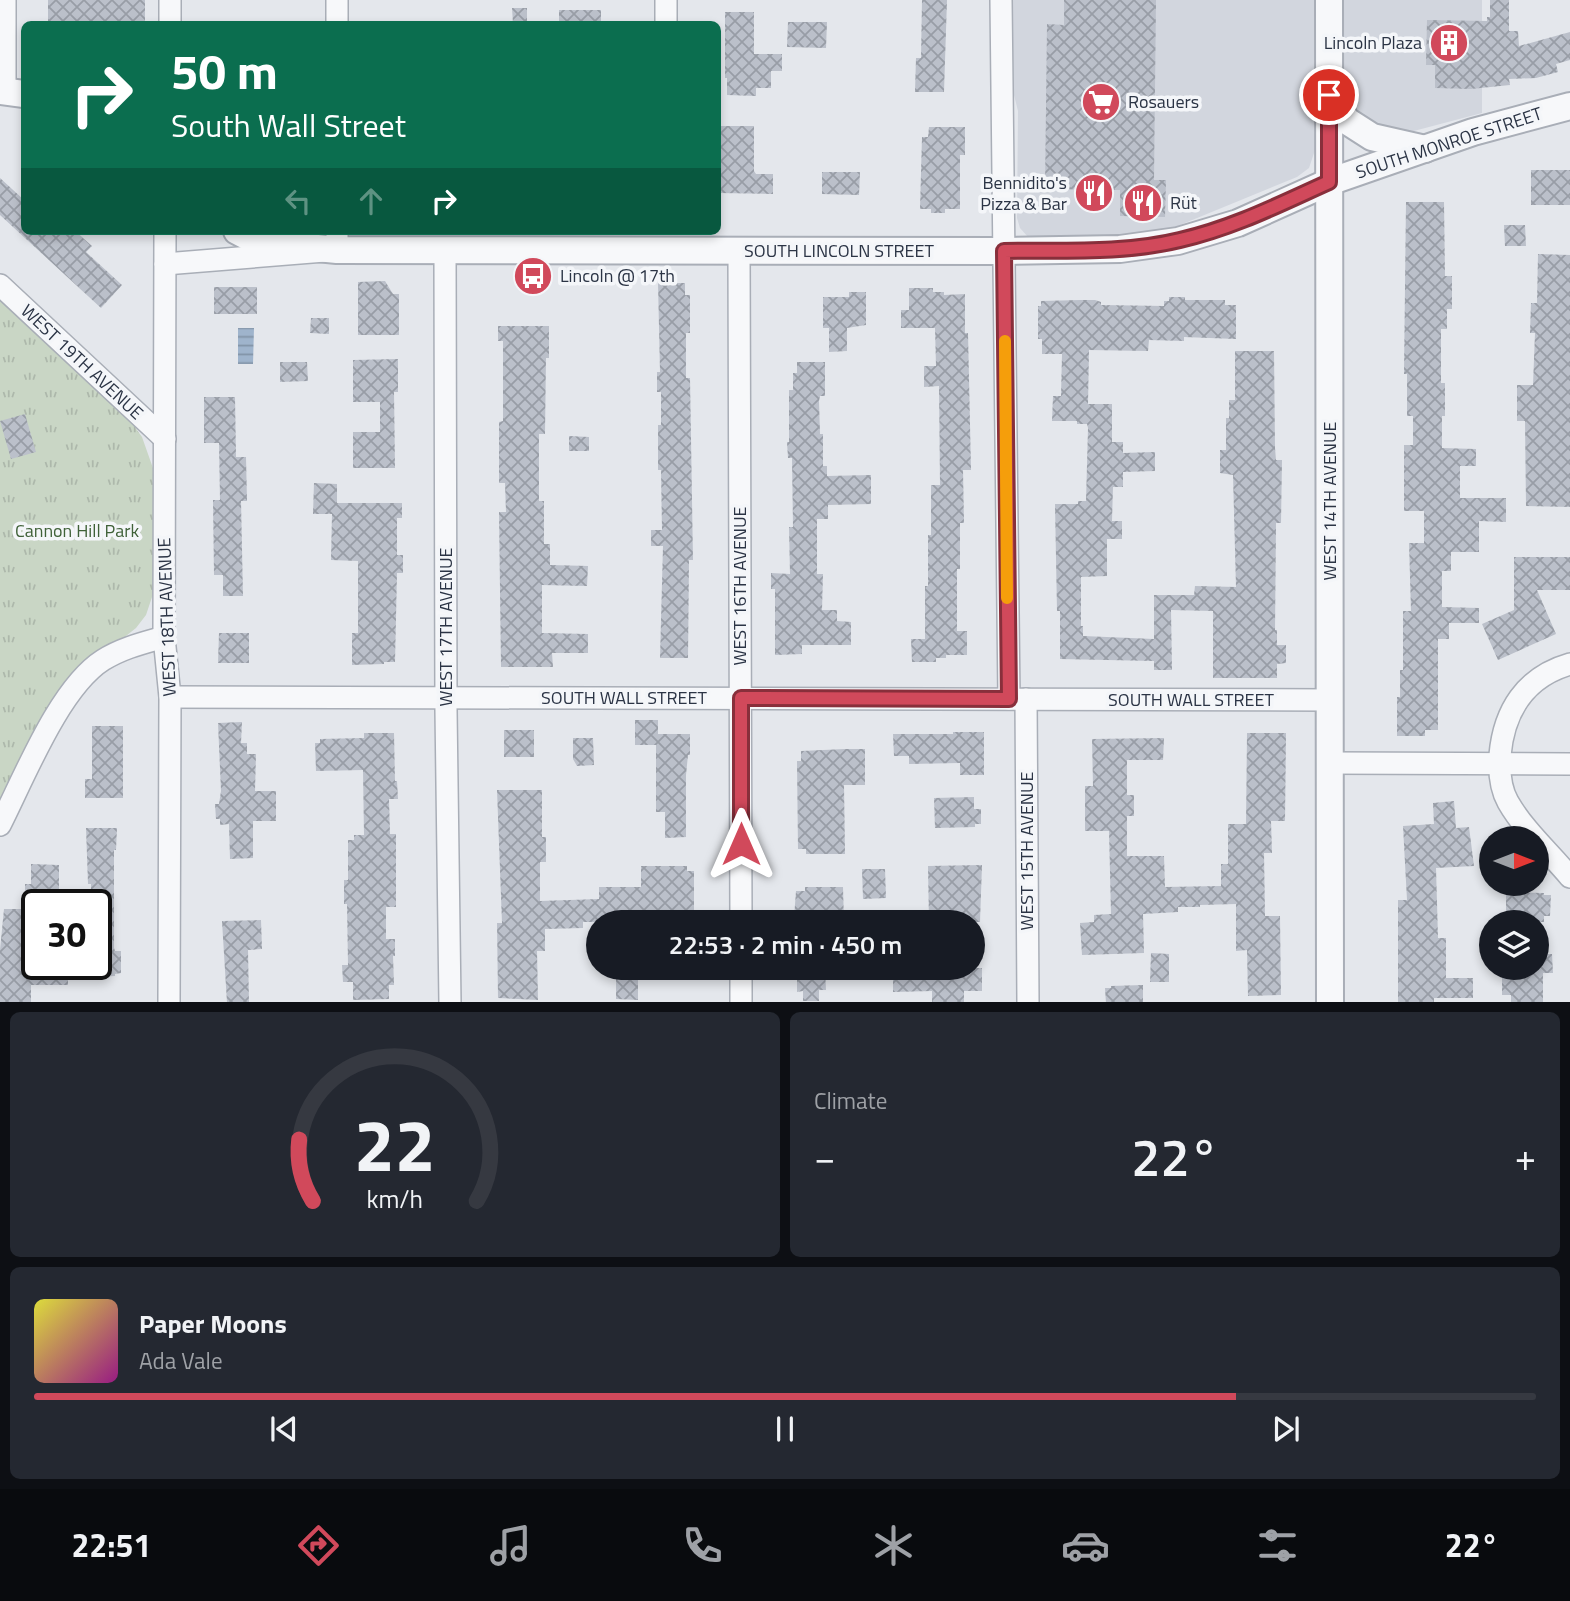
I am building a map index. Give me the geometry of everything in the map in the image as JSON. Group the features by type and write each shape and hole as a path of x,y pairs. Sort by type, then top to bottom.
{"street":[{"path":"5,0 10,92"},
{"path":"170,0 170,21"},
{"path":"337,21 338,0"},
{"path":"666,0 666,21"},
{"name":"WEST 15TH AVENUE","path":"1001,0 1004,251 1028,1002"},
{"name":"WEST 14TH AVENUE","path":"1329,0 1330,1002"},
{"path":"1329,95 1347,121 1372,137 1424,149"},
{"name":"SOUTH MONROE STREET","path":"1329,182 1473,132 1570,106"},
{"name":"SOUTH LINCOLN STREET","path":"245,235 258,242 337,241 445,251 666,241 739,251 1120,249 1178,241 1238,223 1329,182"},
{"name":"WEST 18TH AVENUE","path":"165,235 164,637 170,697 169,1002"},
{"name":"SOUTH LINCOLN STREET","path":"165,264 337,241"},
{"name":"WEST 17TH AVENUE","path":"445,251 450,1002"},
{"name":"WEST 16TH AVENUE","path":"739,251 741,910"},
{"name":"WEST 19TH AVENUE","path":"0,285 165,439"},
{"path":"0,825 72,688 88,671 124,648 164,637"},
{"path":"1570,664 1540,677 1520,696 1506,719 1500,764 1507,800 1570,877"},
{"name":"SOUTH WALL STREET","path":"170,697 1330,700"},
{"path":"1330,764 1570,764"},
{"path":"741,980 741,1002"}],"shaded area":[{"path":"1012,0 1318,0 1315,150 1309,168 1297,177 1163,232 1144,237 1028,237 1020,228 1017,218 1018,111 1013,91"},
{"path":"1341,0 1482,0 1482,113 1410,132 1384,132 1365,124 1341,94"}],"green space":[{"name":"Cannon Hill Park","path":"0,296 132,423 142,437 154,471 154,591 146,615 136,628 64,685 49,706 0,804"}],"water":[{"path":"238,328 254,328 253,364 238,364"}],"building":[{"path":"48,0 145,0 145,21 48,21"},
{"path":"922,0 947,0 944,92 915,92 916,58 921,58"},
{"name":"Rosauers","path":"1064,0 1156,0 1154,180 1166,180 1165,217 1120,216 1120,190 1045,189 1047,24 1064,25"},
{"path":"1490,0 1509,0 1509,31 1518,31 1519,46 1570,32 1570,60 1556,64 1558,72 1536,78 1509,79 1510,85 1471,89 1435,88 1435,65 1426,65 1427,20 1487,21 1487,17 1490,17"},
{"path":"512,8 527,8 527,21 513,21"},
{"path":"559,10 601,10 601,21 559,21"},
{"path":"725,12 754,12 754,54 782,54 782,71 771,71 771,88 756,88 756,96 727,95"},
{"path":"788,22 827,22 826,48 787,47"},
{"path":"721,126 754,126 754,171 756,174 773,174 773,194 721,193"},
{"path":"929,127 965,127 965,155 960,155 960,209 931,213 931,209 920,209 922,137 928,137"},
{"path":"1531,170 1570,170 1570,205 1531,205"},
{"path":"822,172 860,172 859,195 822,194"},
{"path":"0,178 21,197 21,234 0,215"},
{"path":"1406,202 1444,202 1445,276 1452,276 1452,309 1447,309 1447,329 1441,329 1441,383 1445,383 1442,448 1476,449 1476,466 1460,466 1460,498 1506,498 1506,522 1479,521 1479,552 1451,552 1451,571 1442,571 1442,607 1479,608 1479,623 1449,623 1449,639 1438,639 1438,730 1425,730 1425,736 1397,736 1397,697 1400,697 1400,670 1403,670 1403,611 1411,611 1409,543 1424,543 1424,511 1404,511 1404,445 1413,445 1413,416 1407,416 1407,374 1404,374"},
{"path":"1504,225 1525,225 1526,246 1505,246"},
{"path":"22,235 80,235 92,246 86,252 122,285 101,308"},
{"path":"1538,254 1570,255 1570,507 1526,506 1525,421 1517,421 1517,385 1533,385 1535,333 1530,333 1531,303 1537,303"},
{"path":"385,281 393,294 399,294 399,335 358,335 358,282"},
{"path":"658,283 685,283 685,295 690,295 690,333 686,333 686,378 690,378 693,560 689,560 688,658 660,658 663,546 651,546 651,530 662,530 661,470 658,470 661,392 657,392 657,372 660,372"},
{"path":"214,287 257,287 257,314 214,314"},
{"path":"909,288 933,288 933,292 944,292 944,295 965,294 965,333 968,333 971,470 963,470 964,523 960,523 960,569 957,569 957,631 967,631 967,655 946,655 946,658 936,658 936,662 912,662 911,639 925,639 931,485 940,485 939,386 924,387 924,366 936,366 935,328 901,328 901,310 909,310"},
{"path":"849,292 866,292 866,325 847,328 847,351 829,352 829,328 823,328 823,297 849,297"},
{"path":"1169,297 1185,297 1185,300 1225,300 1225,305 1236,305 1236,339 1184,337 1184,341 1149,340 1148,351 1089,350 1088,404 1112,404 1112,442 1123,442 1123,453 1155,452 1155,471 1123,472 1123,487 1113,487 1112,521 1122,521 1122,539 1107,539 1107,576 1081,577 1083,636 1154,639 1154,595 1194,595 1195,586 1236,587 1233,475 1220,473 1220,450 1226,450 1229,400 1235,400 1235,351 1274,351 1275,448 1276,460 1282,460 1281,523 1276,523 1275,630 1277,645 1286,645 1286,663 1277,664 1277,678 1213,678 1213,611 1171,610 1172,670 1154,670 1154,661 1060,659 1055,504 1078,504 1078,501 1086,501 1088,428 1087,424 1077,424 1077,421 1052,421 1053,396 1061,396 1062,354 1042,354 1042,339 1038,339 1038,306 1041,306 1041,301 1095,300 1101,302 1101,305 1164,306 1164,301 1169,301"},
{"path":"311,318 329,318 329,334 310,333"},
{"path":"498,326 549,326 545,434 539,434 539,501 544,501 544,544 550,544 550,565 588,566 587,586 542,585 542,633 588,634 588,653 552,653 553,667 501,667 499,512 506,512 505,483 499,483 499,422 503,421 503,341 498,341"},
{"path":"398,359 398,392 394,392 395,468 353,468 353,432 380,432 380,402 353,402 353,360"},
{"path":"280,362 307,362 308,381 280,382"},
{"path":"797,362 825,362 825,396 820,396 819,401 823,466 827,466 827,476 871,475 871,504 828,505 828,519 817,519 817,574 823,574 822,610 837,610 837,621 851,622 851,645 802,645 802,654 775,655 775,589 771,589 771,573 790,574 789,527 793,527 792,458 788,458 787,442 789,390 793,390 793,373 797,373"},
{"path":"204,397 235,397 236,457 246,457 247,501 241,501 243,596 223,596 223,575 214,575 213,500 220,500 219,443 204,443"},
{"path":"25,414 36,452 11,459 0,421"},
{"path":"569,436 589,437 589,451 569,451"},
{"path":"314,483 337,484 337,503 402,503 402,518 397,518 397,555 403,555 403,573 397,573 395,662 352,665 352,633 358,633 358,561 331,560 332,514 313,514"},
{"path":"1514,557 1570,557 1570,590 1537,590 1556,634 1498,660 1482,624 1514,610"},
{"path":"219,633 249,633 249,663 218,663"},
{"path":"635,720 658,720 658,734 690,734 686,775 686,837 665,838 665,812 656,812 656,745 635,745"},
{"path":"242,722 241,743 247,743 247,754 256,754 255,791 276,791 276,821 253,821 253,858 230,859 229,824 220,825 220,819 216,819 215,804 219,804 221,791 218,723"},
{"path":"92,726 123,726 123,798 85,798 85,779 92,779"},
{"path":"504,730 534,730 534,757 504,757"},
{"path":"984,732 984,775 960,775 960,763 909,764 909,756 894,756 893,734"},
{"path":"364,733 394,733 398,799 389,799 390,834 396,834 396,907 386,907 386,939 395,939 394,985 389,985 389,999 353,1000 353,982 343,982 342,965 348,965 344,880 348,880 348,840 354,840 354,835 364,835 363,770 316,771 315,743 320,743 320,739 364,738"},
{"path":"1247,733 1286,733 1285,821 1271,821 1272,853 1264,853 1265,916 1280,916 1281,995 1248,996 1247,950 1236,951 1236,904 1178,907 1178,912 1143,914 1144,953 1082,955 1080,923 1094,922 1094,915 1111,914 1109,831 1085,831 1085,786 1093,786 1092,739 1164,738 1163,760 1127,760 1127,795 1134,795 1134,816 1127,816 1127,856 1164,856 1165,887 1221,886 1221,864 1228,864 1228,824 1246,824"},
{"path":"573,738 593,738 594,765 577,766 573,759"},
{"path":"865,749 865,785 844,785 845,854 806,854 806,849 798,849 797,761 801,761 801,751"},
{"path":"497,790 542,790 542,837 546,837 546,862 540,862 540,901 599,899 599,887 641,887 641,866 687,866 687,871 694,871 694,910 586,910 583,928 545,929 545,951 537,951 538,1000 498,998 497,923 502,923"},
{"path":"974,797 974,809 981,809 981,824 975,824 975,827 935,828 934,798"},
{"path":"1454,801 1456,828 1469,827 1474,866 1436,868 1438,938 1446,938 1446,978 1473,978 1473,998 1398,1002 1398,900 1407,900 1403,826 1434,824 1433,803"},
{"path":"86,828 117,828 114,850 114,948 115,951 121,951 121,973 115,976 112,976 112,889 91,889 91,884 88,884"},
{"path":"31,864 59,865 59,889 25,889 25,884 31,884"},
{"path":"982,865 980,910 929,910 928,866"},
{"path":"862,869 885,869 886,898 863,899"},
{"path":"805,887 843,887 844,910 795,910 796,891 805,891"},
{"path":"1551,895 1550,916 1549,910 1506,910 1506,896"},
{"path":"4,909 21,909 21,980 68,980 68,985 31,985 31,1002 0,1002 0,950"},
{"path":"261,920 262,949 248,950 249,1002 227,1002 222,921"},
{"path":"1151,953 1169,954 1169,982 1150,982"},
{"path":"1549,954 1552,954 1553,973 1549,973"},
{"path":"616,980 638,980 638,1000 616,999"},
{"path":"797,980 826,980 826,990 819,990 819,1001 803,1001 803,991 797,992"},
{"path":"893,980 982,980 982,991 964,991 964,1002 932,1002 932,991 893,992"},
{"path":"1502,980 1543,980 1543,1002 1511,1002 1511,995 1502,995"},
{"path":"1143,985 1143,1002 1106,1002 1105,988"}],"slow traffic":[{"path":"1005,341 1007,598"}],"place":[{"name":"Lincoln Plaza","path":"1449,43"},
{"name":"Rosauers","path":"1101,102"},
{"name":"Bennidito's Pizza & Bar","path":"1094,193"},
{"name":"Rüt","path":"1143,203"},
{"name":"Lincoln @ 17th","path":"533,276"}],"route":[{"path":"741,844 741,698 1009,699 1004,251 1120,249 1178,241 1238,223 1329,182 1329,95"}]}
